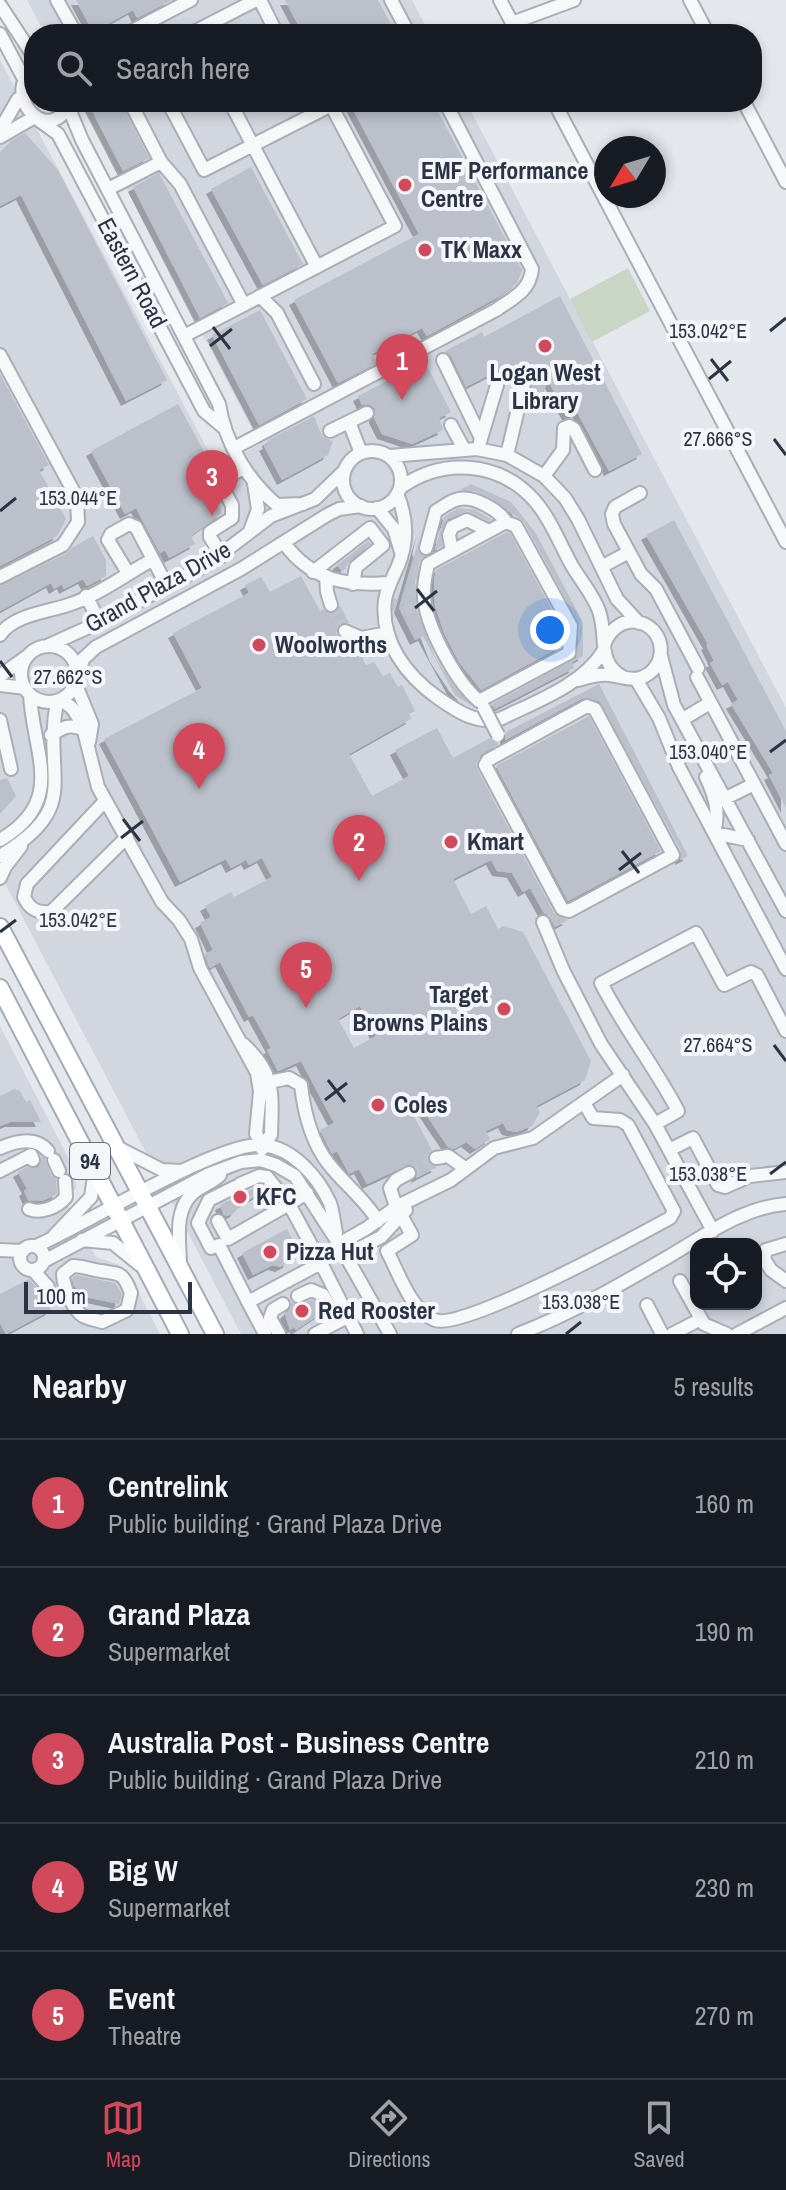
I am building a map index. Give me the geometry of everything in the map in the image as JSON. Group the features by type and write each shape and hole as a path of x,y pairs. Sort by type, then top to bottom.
{"main road":[{"name":"94","path":"0,927 215,1334"},
{"name":"94","path":"0,988 180,1334"}],"street":[{"path":"57,0 70,24"},
{"path":"147,24 191,0"},
{"path":"210,24 258,0 271,24"},
{"path":"391,0 404,24"},
{"path":"500,0 512,24"},
{"path":"525,24 574,0"},
{"path":"690,0 703,24"},
{"path":"0,5 24,42"},
{"path":"0,34 24,66"},
{"path":"0,130 18,99 19,83 24,78"},
{"name":"Eastern Road","path":"18,99 24,110"},
{"name":"Eastern Road","path":"26,112 58,134 204,411 223,427"},
{"path":"0,137 37,120 56,118 62,112"},
{"name":"Eastern Road","path":"73,112 108,189 219,404 223,427 248,472 265,495 277,505 303,504"},
{"path":"135,112 161,162 180,184 244,305"},
{"path":"173,112 204,170 308,112"},
{"path":"235,112 317,267"},
{"path":"184,336 395,226 335,112"},
{"path":"234,448 496,310 521,293 531,281 532,269 450,112"},
{"path":"559,112 786,542"},
{"path":"749,112 786,182"},
{"path":"108,189 161,162"},
{"path":"260,296 277,313 314,384"},
{"path":"0,355 77,498 78,522 63,545 0,577"},
{"path":"443,360 474,445"},
{"path":"507,455 524,384"},
{"path":"474,445 497,385"},
{"path":"330,431 367,413"},
{"path":"349,422 361,453"},
{"path":"451,425 474,445 507,455 544,476 565,498 603,566 617,599 639,623"},
{"path":"544,476 563,450 564,428 569,426 574,429 595,470"},
{"path":"474,445 425,455 361,453 344,471 344,488 348,496 361,506 377,508 392,501 398,491 424,473 457,467 478,468 516,484 533,499 589,589 601,617 609,667 629,678 659,718 679,767 786,969"},
{"path":"389,456 399,470 398,491 406,544 385,602 388,633 397,658 412,677 457,711 479,721 500,719 573,681 589,668 604,648 607,636 621,624 646,625 657,636 674,705 748,840 778,882 786,911"},
{"name":"Grand Plaza Drive","path":"47,646 100,622 222,556 271,516 315,499 330,488 344,471"},
{"path":"222,556 210,532 232,518 232,505 223,488 224,480 248,472"},
{"name":"Eastern Road","path":"248,472 258,509 249,533"},
{"path":"640,493 615,507 612,514 614,524 641,574 656,589 677,626 710,703 786,844"},
{"path":"426,548 436,511 456,499 465,498 500,512 506,522 516,526 571,626 569,653 482,704"},
{"name":"Grand Plaza Drive","path":"77,681 83,659 96,647 241,569 334,512 361,506"},
{"path":"377,508 394,529 402,555"},
{"path":"452,551 449,535 452,527 467,520 489,531"},
{"path":"506,522 428,564 423,593 427,613 458,680 482,704 507,750"},
{"path":"128,573 108,540 111,534 129,524 136,527 167,586"},
{"path":"319,574 370,528 383,545 356,567 353,584"},
{"path":"284,543 295,558 319,574 353,584 390,583"},
{"path":"603,566 629,552"},
{"path":"0,635 4,628 28,616 72,604 152,560"},
{"path":"319,574 331,605"},
{"path":"86,596 100,622"},
{"path":"657,636 677,626"},
{"path":"345,631 361,638 388,633"},
{"path":"0,676 32,651 47,646 56,646 70,654 78,669 77,681 92,724 88,747"},
{"path":"573,681 606,675 629,678 652,671 661,656"},
{"path":"2,838 23,824 33,811 42,786 42,772 21,672 26,657"},
{"path":"0,878 5,867 40,826 55,793 51,735 59,701 77,681"},
{"path":"0,685 27,692 42,702 59,701 72,708 84,730 91,770 105,801 162,902 191,939 200,968 257,1073 260,1091 256,1134 263,1145"},
{"path":"683,719 710,703"},
{"path":"587,706 595,709 673,855 569,911 562,909 485,765 488,760 507,750 587,706"},
{"path":"0,720 11,769"},
{"path":"51,735 72,726 84,730"},
{"path":"700,751 699,763 715,795 718,820 714,833"},
{"path":"726,798 754,784"},
{"path":"105,801 27,884 24,897 27,905 35,911 51,912 127,837"},
{"path":"714,833 748,840"},
{"path":"0,856 26,840"},
{"path":"543,922 601,1044 655,1124 713,1231"},
{"path":"576,996 696,933 724,985 751,972 757,975 786,1031"},
{"path":"601,983 664,1083 678,1111 655,1124"},
{"path":"241,1042 262,1061 269,1082 271,1135 263,1145 261,1160"},
{"path":"342,1250 378,1221 451,1180 494,1148 533,1138 623,1075"},
{"path":"269,1082 289,1078 301,1085 306,1119 327,1162 367,1203 378,1221"},
{"path":"409,1173 396,1180 390,1188 412,1235 387,1251 419,1311 438,1322 460,1319 571,1270 670,1218 674,1211 628,1125 620,1120 593,1118 584,1103"},
{"path":"669,1150 693,1138 718,1185 725,1187 750,1176 786,1172"},
{"path":"0,1148 14,1142 38,1142 57,1166 66,1197 44,1211 29,1209"},
{"path":"144,1200 183,1171 237,1148 263,1145 289,1154 309,1171 330,1203 342,1250"},
{"path":"115,1146 162,1170 183,1171"},
{"path":"0,1171 31,1155 33,1160"},
{"path":"436,1158 448,1156 465,1168"},
{"path":"52,1239 241,1162 261,1160 295,1176 390,1334"},
{"path":"33,1259 91,1197 95,1169"},
{"path":"180,1267 179,1221 182,1209 192,1194 218,1178 224,1169"},
{"path":"265,1334 219,1245 211,1248 198,1223 209,1200 259,1176 267,1177 289,1204 321,1263 343,1319"},
{"path":"218,1221 228,1239 307,1193"},
{"path":"518,1334 598,1296 740,1216 786,1204"},
{"path":"342,1250 381,1237 399,1211"},
{"path":"0,1257 33,1259 81,1240 118,1213"},
{"path":"81,1240 113,1243 126,1251 151,1276"},
{"path":"780,1244 766,1250 764,1259 771,1270 786,1281"},
{"path":"0,1250 33,1259"},
{"path":"248,1302 321,1263"},
{"path":"78,1266 103,1272 115,1271 122,1276 131,1293 127,1310 102,1322 84,1316 78,1311 63,1282 63,1274 67,1268 78,1266"},
{"path":"680,1281 690,1294"},
{"path":"298,1296 311,1290 323,1295 357,1334"},
{"path":"279,1334 270,1318 273,1310 283,1304"},
{"path":"315,1334 372,1304"},
{"path":"647,1305 662,1334"},
{"path":"737,1334 786,1308"},
{"path":"698,1310 708,1326 727,1334"},
{"path":"672,1334 701,1319"}],"shaded area":[{"path":"27,0 412,0 425,24 40,24"},
{"path":"0,60 24,105 24,112 28,112 217,467 260,444 86,112 471,112 786,708 786,1334 241,1334 0,874"},
{"path":"0,1026 72,1165 76,1187 68,1206 96,1257 119,1265 129,1274 160,1334 0,1334"}],"green space":[{"path":"628,268 650,311 592,342 570,299"}],"building":[{"path":"76,0 172,0 137,18 133,10 108,24 89,24"},
{"path":"285,0 378,0 391,24 298,24"},
{"path":"93,112 126,112 149,158 123,171"},
{"path":"354,112 438,112 522,270 517,283 500,296 427,336 422,328 372,354 377,363 338,383 294,300 419,234"},
{"path":"25,133 58,170 167,380 126,401 21,195 0,206 0,153 11,141"},
{"path":"251,167 303,264 263,285 211,189"},
{"path":"159,173 228,303 200,318 133,187"},
{"path":"560,296 642,454 609,471 577,412 568,417 548,380 538,407 528,404 532,381 527,376 520,376 512,363 466,387 451,356 445,351 482,332 484,337"},
{"path":"260,310 307,399 259,425 212,335"},
{"path":"425,362 451,412 439,418 443,430 412,444 382,434 374,418 375,408 362,405 358,396"},
{"path":"0,374 49,465 39,470 66,519 57,536 0,566"},
{"path":"178,404 212,466 201,473 222,513 191,536 195,544 169,558 165,550 160,553 136,508 125,514 91,451"},
{"path":"314,416 322,436 333,442 328,455 282,480 264,446 268,444 267,441"},
{"path":"471,484 511,502 535,532 583,622 583,656 572,662 574,668 495,709 492,704 576,658 580,626 524,522 489,497 460,490"},
{"path":"458,508 475,510 492,520 468,511 448,519 441,532 442,546 435,550 444,517"},
{"path":"674,520 786,731 786,808 769,775 773,773 731,704 738,700 728,682 722,685 710,663 714,661 708,644 646,535"},
{"path":"421,532 417,550 423,556 415,582 417,611 435,657 472,706 455,695 423,636 415,640 399,608"},
{"path":"507,532 562,628 560,647 481,690 459,662 444,633 435,606 434,581 436,570"},
{"path":"93,536 106,560 106,576 87,586 83,579 64,589 62,584 54,589 51,583 0,611 0,586 67,553"},
{"path":"368,541 371,544 350,560 343,572 337,565"},
{"path":"301,576 320,611 323,609 333,614 340,606 349,623 339,624 336,633 346,654 357,648 366,665 374,662 383,676 390,673 398,687 402,685 415,711 409,714 411,719 349,754 372,796 409,776 395,750 437,728 453,758 490,738 499,744 481,755 477,769 554,913 568,920 555,927 530,888 523,892 512,873 497,871 491,860 453,879 471,914 486,906 498,929 504,926 523,932 591,1061 585,1080 536,1106 540,1112 532,1126 516,1132 507,1130 503,1123 486,1131 490,1139 475,1149 466,1142 454,1149 448,1147 421,1107 412,1113 432,1150 427,1156 429,1163 437,1167 416,1178 417,1169 410,1164 367,1184 359,1169 349,1174 337,1151 332,1154 320,1130 334,1123 301,1061 278,1071 267,1050 271,1048 253,1015 249,1017 220,962 210,968 208,964 205,954 213,950 200,923 211,917 205,906 231,892 234,897 272,877 262,858 249,865 246,860 231,868 226,859 180,882 104,739 202,688 173,633 249,593 245,585 261,577 270,592","holes":["360,1006 376,1036 354,1048 338,1019"]},
{"path":"599,684 688,856 680,860 681,851 599,701 583,698 505,740 506,732"},
{"path":"589,716 661,851 568,901 496,766"},
{"path":"7,778 16,796 0,814 0,780"},
{"path":"14,1089 20,1091 26,1102 30,1100 41,1122 10,1122 0,1126 0,1096"},
{"path":"42,1157 56,1179 57,1194 42,1201 28,1200 24,1191 27,1189 18,1172 27,1167 37,1168"},
{"path":"260,1185 264,1191 240,1205 235,1212 224,1215 220,1205"},
{"name":"Pizza Hut","path":"287,1229 298,1251 290,1256 288,1263 280,1267 273,1265 253,1275 242,1253"},
{"path":"76,1275 115,1283 122,1294 119,1304 86,1297 74,1286 72,1278"},
{"path":"29,1279 51,1310 6,1334 0,1323 0,1294"},
{"name":"Red Rooster","path":"311,1300 317,1302 320,1314 296,1330 294,1327 290,1330 285,1314 292,1302 298,1305"}],"tunnel":[{"path":"385,602 407,608 410,605 426,548"},
{"path":"331,605 345,631"},
{"path":"409,1173 436,1158"}],"place":[{"name":"EMF Performance Centre","path":"405,185"},
{"name":"TK Maxx","path":"425,250"},
{"name":"Logan West Library","path":"545,346"},
{"name":"Centrelink","path":"402,400"},
{"name":"Australia Post - Business Centre","path":"212,516"},
{"name":"Woolworths","path":"259,645"},
{"name":"Big W","path":"199,789"},
{"name":"Kmart","path":"451,842"},
{"name":"Grand Plaza","path":"359,881"},
{"name":"Event","path":"306,1008"},
{"name":"Target Browns Plains","path":"504,1009"},
{"name":"Coles","path":"378,1105"},
{"name":"KFC","path":"240,1197"},
{"name":"Pizza Hut","path":"270,1252"},
{"name":"Red Rooster","path":"302,1311"}]}
